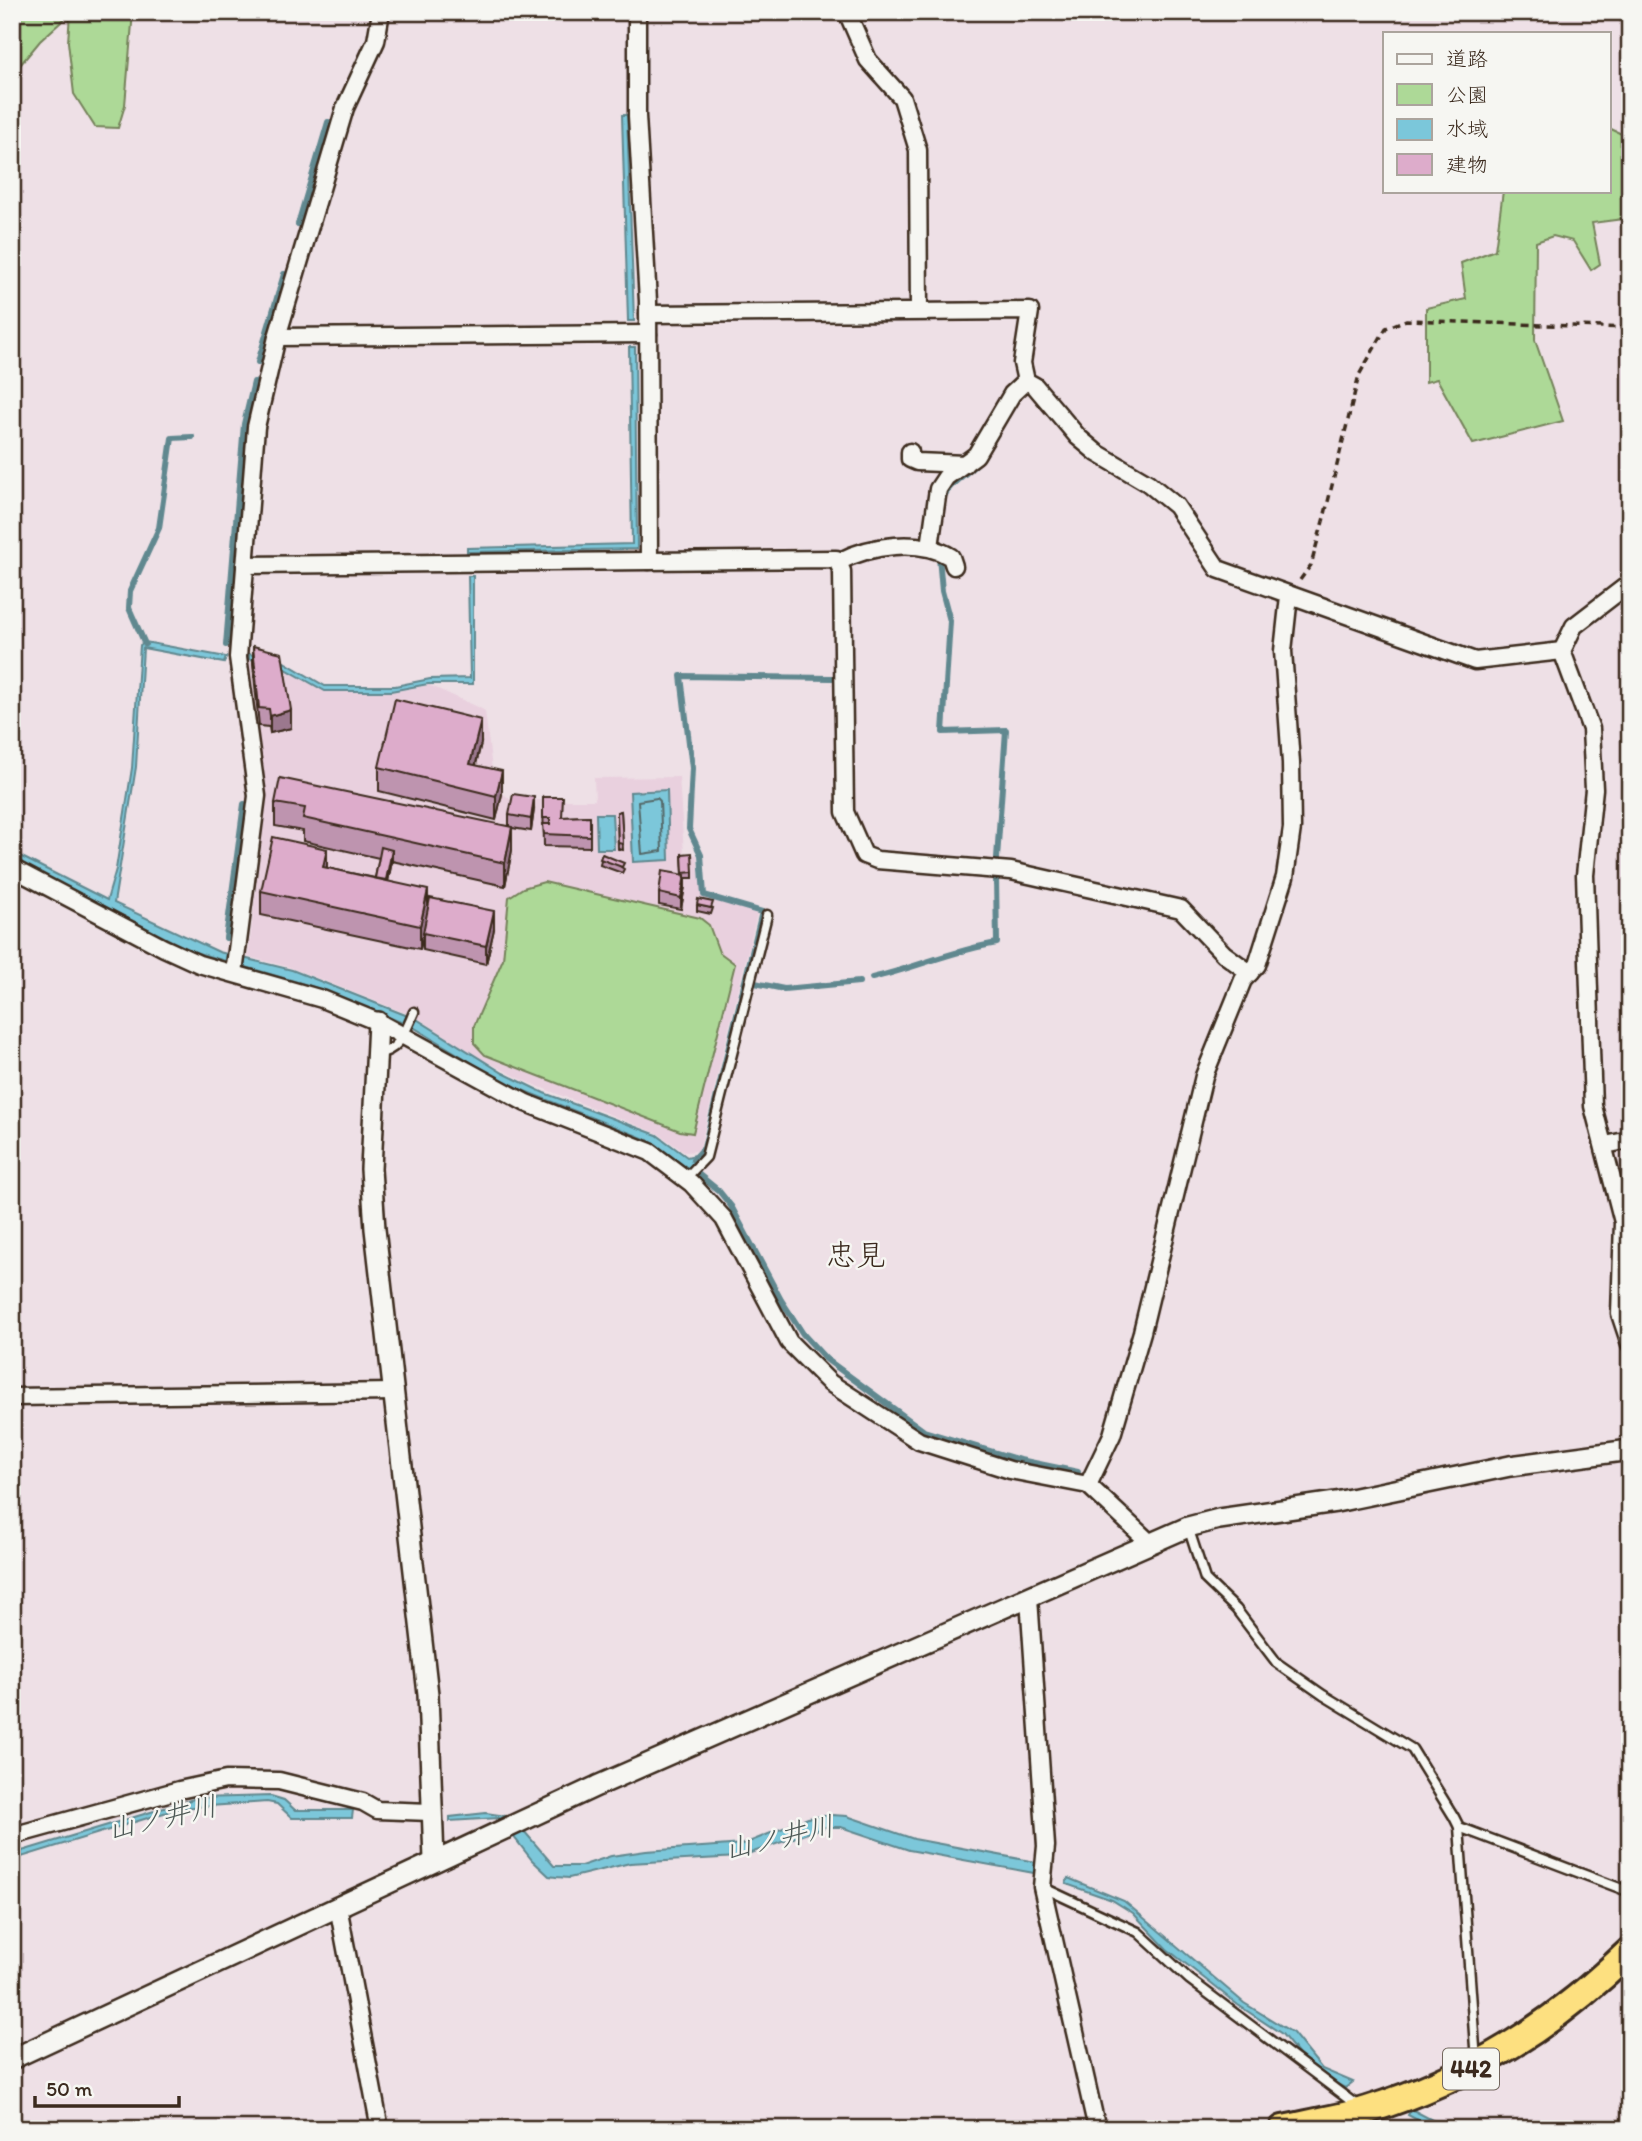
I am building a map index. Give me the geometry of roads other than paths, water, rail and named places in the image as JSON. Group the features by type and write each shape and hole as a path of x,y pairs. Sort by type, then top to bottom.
{"highway":[{"name":"442","path":"1283,2129 1364,2111 1476,2067 1533,2032 1594,1986 1630,1951"}],"street":[{"path":"234,973 257,796 238,657 256,427 277,337 345,108 376,41 381,12"},
{"path":"637,12 637,116 648,314 649,561"},
{"path":"847,12 868,60 902,99 918,150 919,311"},
{"path":"648,314 1030,311 1022,363 1026,382"},
{"path":"277,337 648,334"},
{"path":"930,547 938,489 946,477 976,455 1012,394 1026,382"},
{"path":"1026,382 1035,386 1078,437 1097,453 1148,483 1176,506 1218,569 1475,661 1562,651"},
{"path":"910,452 910,459 917,462 965,464"},
{"path":"838,562 853,554 887,547 930,547 951,557 954,566"},
{"path":"245,565 836,559 842,571 845,812 864,855 877,860 1011,871 1181,909 1224,954 1250,973"},
{"path":"1630,583 1574,626 1562,651 1591,729 1594,760 1586,875 1593,1106 1623,1222 1620,1314 1630,1343"},
{"path":"1088,1485 1112,1435 1142,1332 1204,1076 1243,980 1257,965 1284,877 1292,828 1292,763 1283,652 1289,596"},
{"path":"12,868 199,964 322,999 405,1031 526,1103 650,1152 686,1178 724,1219 789,1342 831,1382 919,1441 1010,1470 1088,1485 1149,1542"},
{"path":"378,1022 372,1181 381,1292 428,1695 430,1812 434,1860"},
{"path":"1605,1145 1630,1140"},
{"path":"12,1397 394,1392"},
{"path":"12,2059 434,1860 1188,1527 1219,1519 1336,1502 1510,1465 1630,1450"},
{"path":"1029,1598 1046,1846 1042,1886 1097,2129"},
{"path":"12,1836 179,1790 226,1780 279,1781 363,1802 377,1810 430,1812"},
{"path":"338,1906 380,2129"}],"lane":[{"path":"686,1178 706,1157 767,915"},
{"path":"376,1054 390,1052 414,1012"},
{"path":"1188,1527 1205,1579 1236,1609 1277,1663 1323,1695 1412,1749 1458,1827 1476,2067"},
{"path":"1458,1827 1630,1892"},
{"path":"1042,1886 1138,1932 1189,1979 1364,2111"}],"water":[{"path":"622,115 627,115 634,321 628,321"},
{"path":"629,347 635,347 637,549 467,552 467,548 632,544"},
{"path":"468,576 473,576 473,684 428,684 391,691 325,691 277,664 249,659 249,654 284,662 325,686 395,686 430,679 470,678"},
{"path":"145,642 226,657 224,663 143,648 136,767 114,903 219,952 292,970 418,1020 503,1073 544,1093 657,1135 687,1157 699,1154 689,1171 650,1141 507,1084 413,1027 311,986 191,951 12,859 12,852 107,900 116,869 132,768 140,645"},
{"path":"667,790 669,860 633,862 630,792"},
{"path":"596,814 612,814 614,849 597,849"},
{"path":"271,1796 284,1800 295,1810 353,1810 352,1818 292,1818 277,1804 267,1802 180,1808 12,1860 12,1854 197,1798"},
{"name":"山ノ井川","path":"486,1813 512,1817 554,1866 581,1866 611,1856 646,1851 744,1844 808,1818 832,1815 847,1816 914,1839 1036,1862 1034,1873 909,1850 841,1827 825,1827 739,1857 630,1863 569,1878 556,1877 549,1876 532,1860 499,1818 450,1821 450,1817"},
{"path":"1068,1878 1124,1901 1244,2003 1293,2033 1322,2069 1353,2082 1345,2088 1313,2072 1282,2034 1238,2005 1167,1949 1133,1913 1112,1900 1066,1884"},
{"path":"1411,2109 1434,2121 1460,2124 1630,2125 1630,2129 1434,2129 1408,2115"}],"waterway":[{"path":"298,224 328,122"},
{"path":"258,362 284,274"},
{"path":"226,645 244,424 254,382"},
{"path":"145,644 129,608 130,591 159,528 172,438 192,437"},
{"path":"943,499 951,486 985,454"},
{"path":"939,557 942,591 950,621 943,732 1006,730 997,858"},
{"path":"693,1160 704,1148 762,912 704,895 701,855 689,829 692,768 681,676 832,678"},
{"path":"226,938 244,804"},
{"path":"872,978 997,943 996,877"},
{"path":"755,983 784,989 859,982"},
{"path":"692,1169 719,1191 731,1206 781,1300 803,1334 826,1359 924,1431 1020,1460 1078,1472"}],"district":[{"name":"忠見","path":"856,1255"}]}
